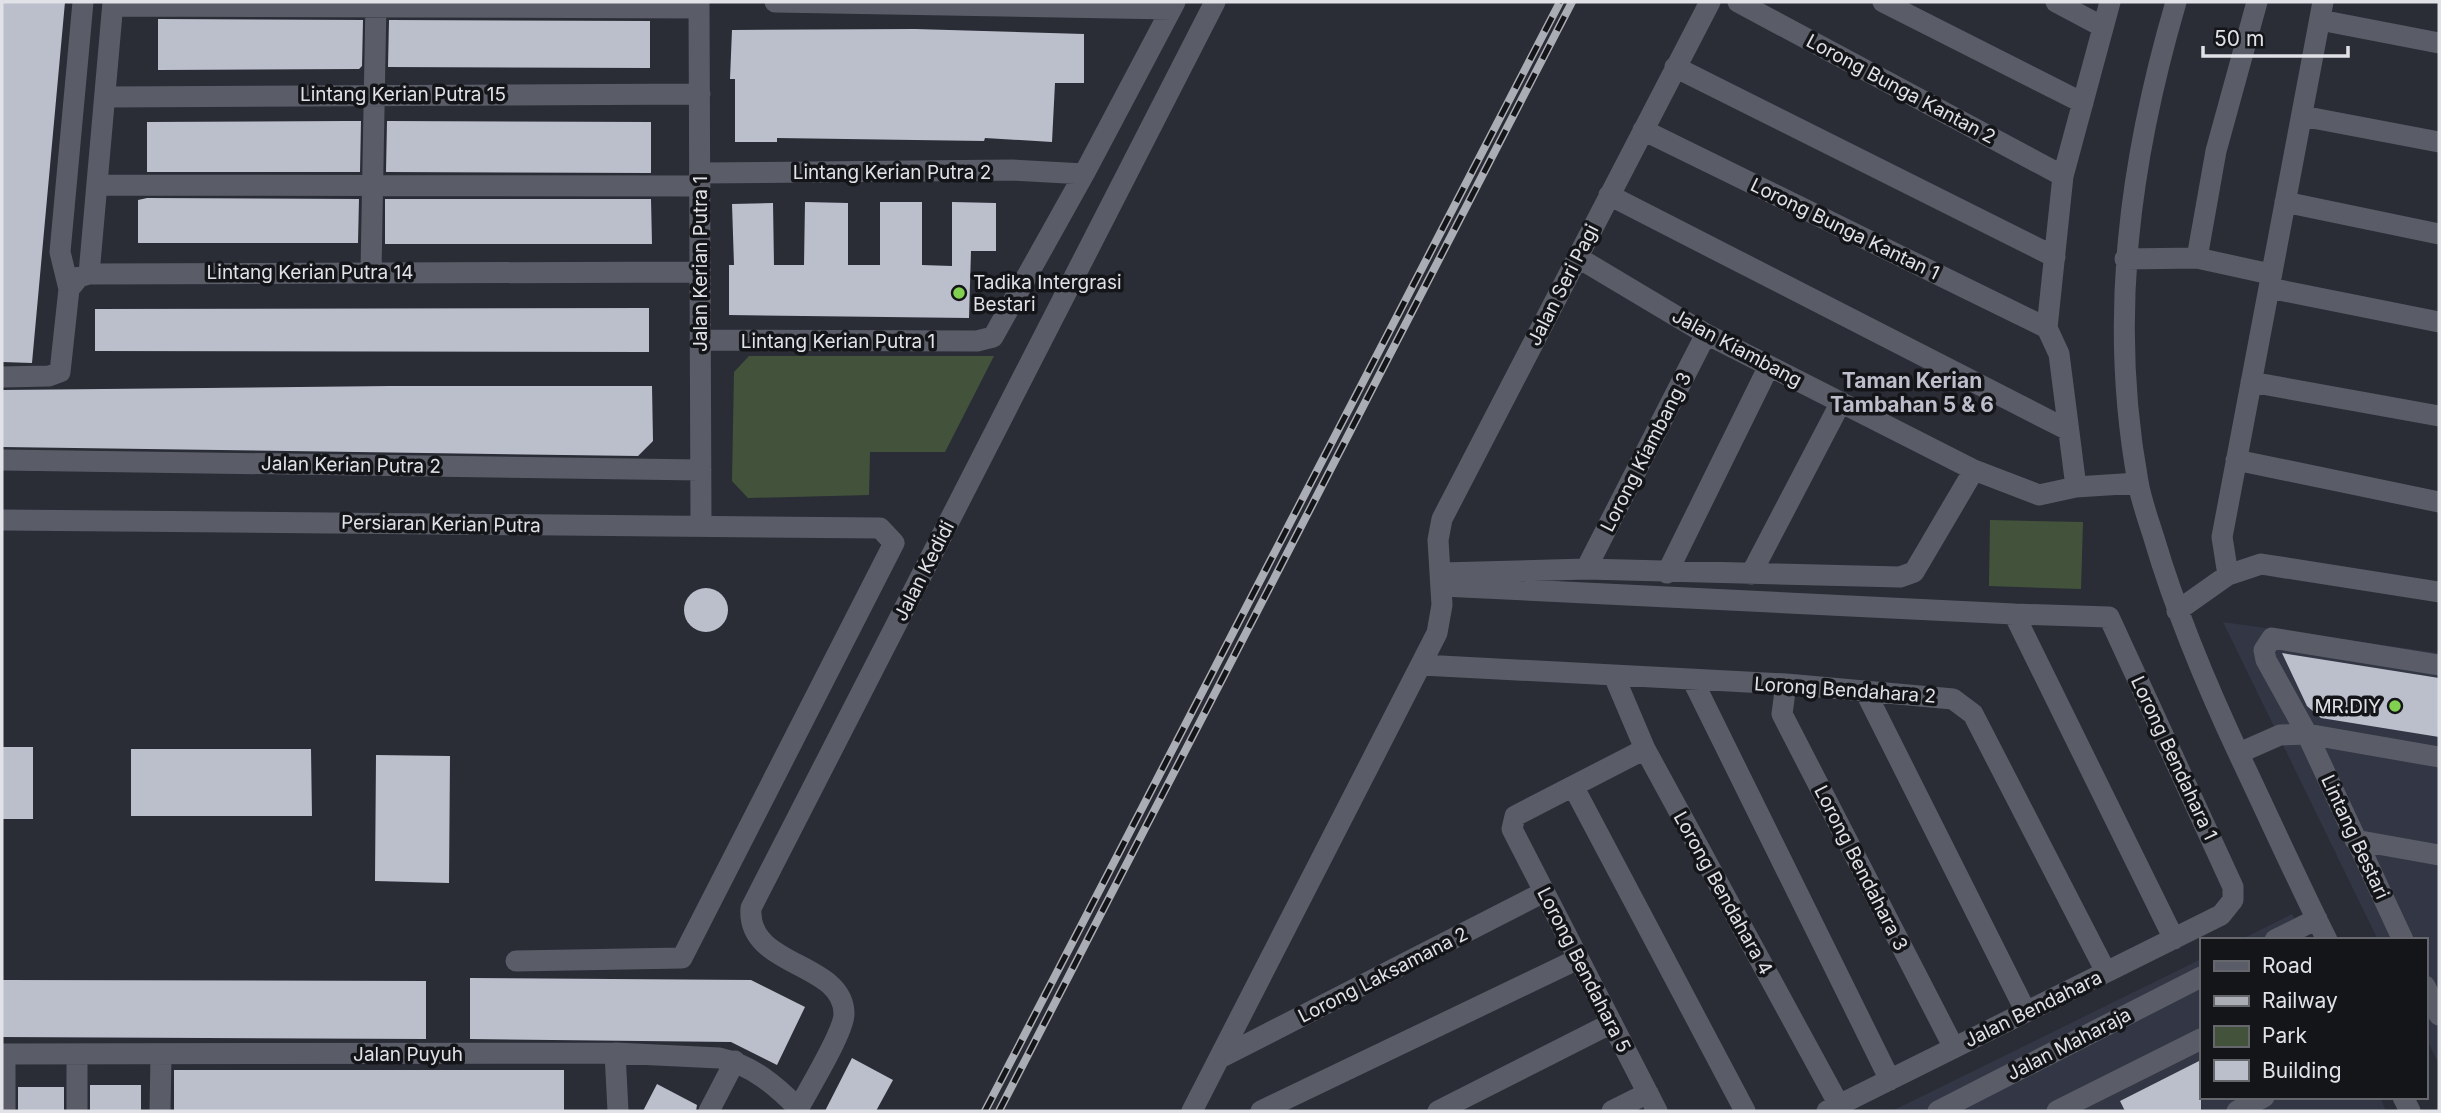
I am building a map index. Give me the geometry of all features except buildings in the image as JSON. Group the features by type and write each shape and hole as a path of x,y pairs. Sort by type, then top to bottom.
{"street":[{"path":"2,377 49,376 60,372 69,289 61,252 83,2"},
{"path":"775,2 1173,5 1084,174"},
{"name":"Jalan Kedidi","path":"797,1110 839,1031 845,1015 841,996 825,982 764,944 754,934 750,922 751,908 1215,2"},
{"name":"Jalan Seri Pagi","path":"1192,1111 1437,633 1442,580 1438,540 1442,519 1710,2"},
{"name":"Lorong Bunga Kantan 2","path":"1738,2 2063,176"},
{"path":"1883,2 2083,103"},
{"path":"2056,2 2103,27"},
{"path":"2076,486 2066,429 2059,354 2048,328 2063,176 2110,2"},
{"path":"2176,2 2149,99 2135,172 2125,259 2124,366 2138,483 2177,611 2201,674 2326,938"},
{"path":"2197,258 2216,151 2257,2"},
{"path":"69,289 79,277 89,274 107,97 113,4 699,5"},
{"path":"371,271 376,5"},
{"name":"Jalan Kerian Putra 1","path":"699,5 701,526"},
{"path":"2228,575 2222,537 2251,382 2265,280 2285,202 2321,11 2439,43"},
{"path":"1675,67 2055,257"},
{"name":"Lintang Kerian Putra 15","path":"107,97 376,93 699,94"},
{"path":"2302,116 2439,142"},
{"name":"Lorong Bunga Kantan 1","path":"1643,130 2048,328"},
{"name":"Lintang Kerian Putra 2","path":"98,185 373,186 1012,170 1084,174"},
{"name":"Lintang Kerian Putra 1","path":"700,340 988,340 998,331 1084,174"},
{"path":"1609,195 2066,429"},
{"path":"2285,202 2439,233"},
{"name":"Jalan Kiambang","path":"1577,257 1706,334 1975,470 2039,495 2076,486 2138,483"},
{"path":"2125,259 2197,258 2265,280 2439,322"},
{"name":"Lintang Kerian Putra 14","path":"89,274 700,272"},
{"name":"Lorong Kiambang 3","path":"1586,569 1706,334"},
{"path":"1667,573 1769,366"},
{"path":"2251,382 2439,416"},
{"path":"1751,574 1841,402"},
{"name":"Jalan Kerian Putra 2","path":"2,460 701,470"},
{"path":"2236,460 2439,502"},
{"path":"1442,580 1586,569 1900,577 1914,572 1975,470"},
{"name":"Persiaran Kerian Putra","path":"2,520 880,528 894,543 682,958 516,961"},
{"path":"2177,611 2228,575 2260,564 2439,592"},
{"path":"1442,580 2014,614 2174,939"},
{"name":"Lorong Bendahara 1","path":"2014,614 2109,617 2233,887 2233,900"},
{"name":"Lintang Bestari","path":"2402,938 2307,734 2266,660 2264,650 2272,638 2439,665"},
{"name":"Lorong Bendahara 2","path":"1422,666 1786,684 1953,699 1973,714 2106,972"},
{"name":"Lorong Bendahara 4","path":"1614,676 1644,749 1833,1108"},
{"path":"1692,681 1890,1080"},
{"name":"Lorong Bendahara 3","path":"1786,684 1782,714 1954,1048"},
{"path":"1865,691 2026,1012"},
{"path":"2239,753 2280,735 2307,734 2439,757"},
{"path":"1644,749 1573,786 1745,1111"},
{"name":"Lorong Bendahara 5","path":"1573,786 1515,816 1512,829 1652,1102"},
{"path":"2356,840 2439,855"},
{"name":"Lorong Laksamana 2","path":"1222,1057 1544,892"},
{"name":"Jalan Bendahara","path":"1833,1108 2221,915 2233,900"},
{"path":"2279,938 2317,919"},
{"path":"1261,1111 1578,959"},
{"name":"Jalan Maharaja","path":"1938,1111 2200,978"},
{"path":"2427,990 2439,1014"},
{"path":"1438,1111 1612,1024"},
{"path":"2057,1111 2200,1040"},
{"path":"4,1054 5,1111"},
{"name":"Jalan Puyuh","path":"4,1054 615,1054 735,1061 775,1085 797,1110"},
{"path":"615,1054 618,1111"},
{"path":"77,1055 77,1111"},
{"path":"160,1056 160,1111"},
{"path":"709,1111 735,1061"},
{"path":"2237,1111 2260,1099"},
{"path":"1612,1111 1652,1102"}],"shaded area":[{"path":"2223,622 2439,653 2439,1065 2427,1040 2427,938 2377,938"},
{"path":"2292,914 2304,938 2244,938"},
{"path":"2200,959 2200,1099 2381,1099 2386,1111 1892,1111"}],"green space":[{"path":"749,356 994,356 945,452 870,452 869,495 748,498 732,481 734,372"},
{"path":"1990,520 2083,522 2081,589 1989,586"}],"railway":[{"path":"985,1111 1560,2"},
{"path":"999,1111 1572,2"}],"place":[{"name":"Tadika Intergrasi Bestari","path":"959,293"},
{"name":"MR.DIY","path":"2395,706"}],"district":[{"name":"Taman Kerian Tambahan 5 & 6","path":"1912,392"}]}
